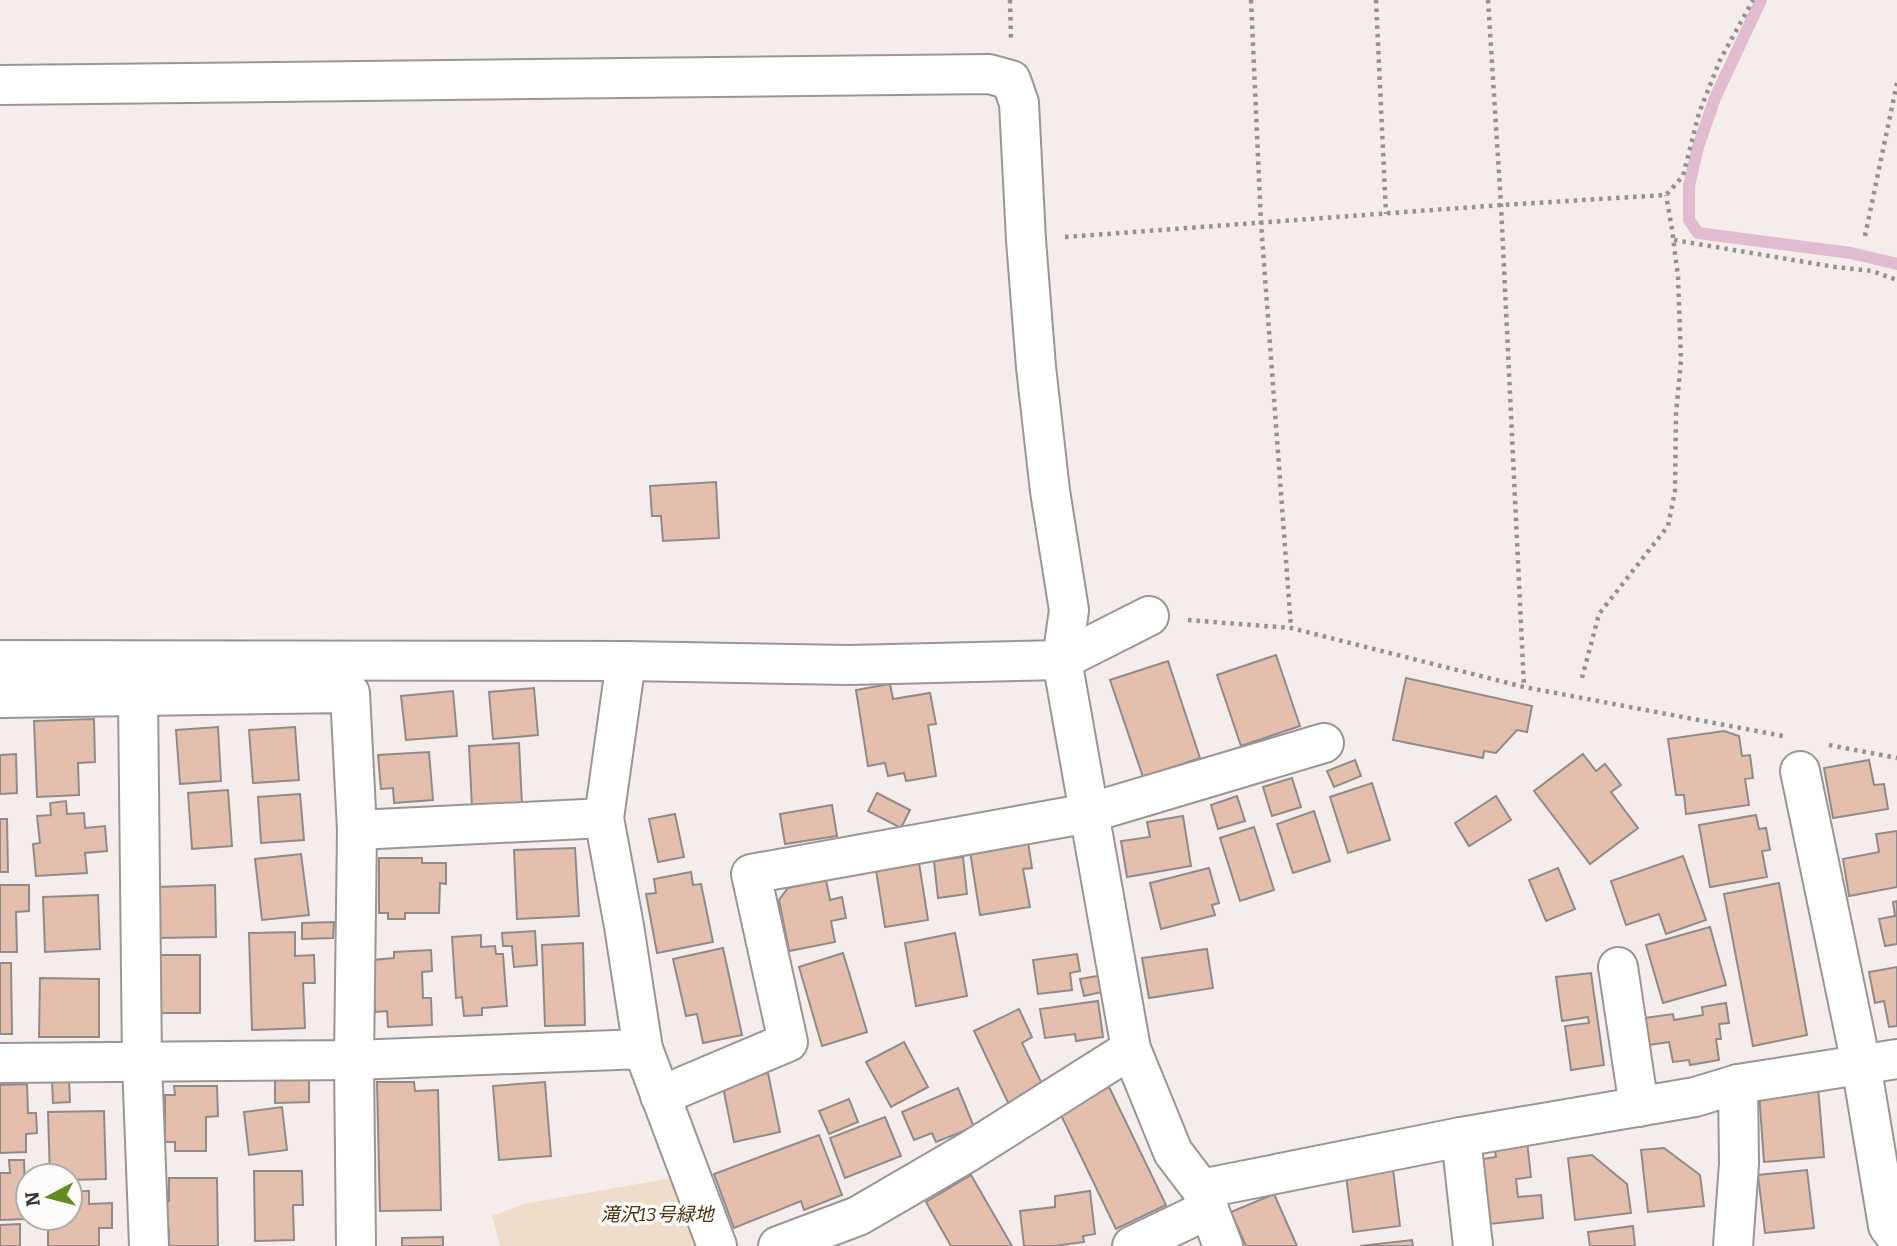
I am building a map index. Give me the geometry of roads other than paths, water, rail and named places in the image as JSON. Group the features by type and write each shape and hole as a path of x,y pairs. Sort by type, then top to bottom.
{"street":[{"path":"0,85 989,74 1011,80 1019,103 1036,367 1050,491 1069,610 1062,660 1131,1049 1173,1152 1205,1199 1223,1246"},
{"path":"0,660 626,661 849,665 1062,660 1149,616"},
{"path":"626,661 604,818 643,1049 718,1246"},
{"path":"0,698 351,693 357,830 354,1060 356,1246"},
{"path":"138,697 142,1062 149,1246"},
{"path":"660,1096 788,1042 751,874 1089,813 1324,743"},
{"path":"1802,751 1879,1062 1888,1226 1897,1238"},
{"path":"357,830 604,818"},
{"path":"1618,967 1639,1107"},
{"path":"0,1063 354,1060 643,1049"},
{"path":"778,1246 823,1237 968,1152 1131,1049"},
{"path":"1132,1246 1205,1199 1461,1137 1695,1097 1738,1084 1879,1062"},
{"path":"1733,1246 1739,1164 1738,1084"},
{"path":"1461,1137 1473,1246"}],"waterway":[{"path":"1761,0 1715,98 1698,147 1689,186 1689,220 1698,233 1851,253 1897,264"}],"park label":[{"name":"滝沢13号緑地","path":"657,1214"}]}
